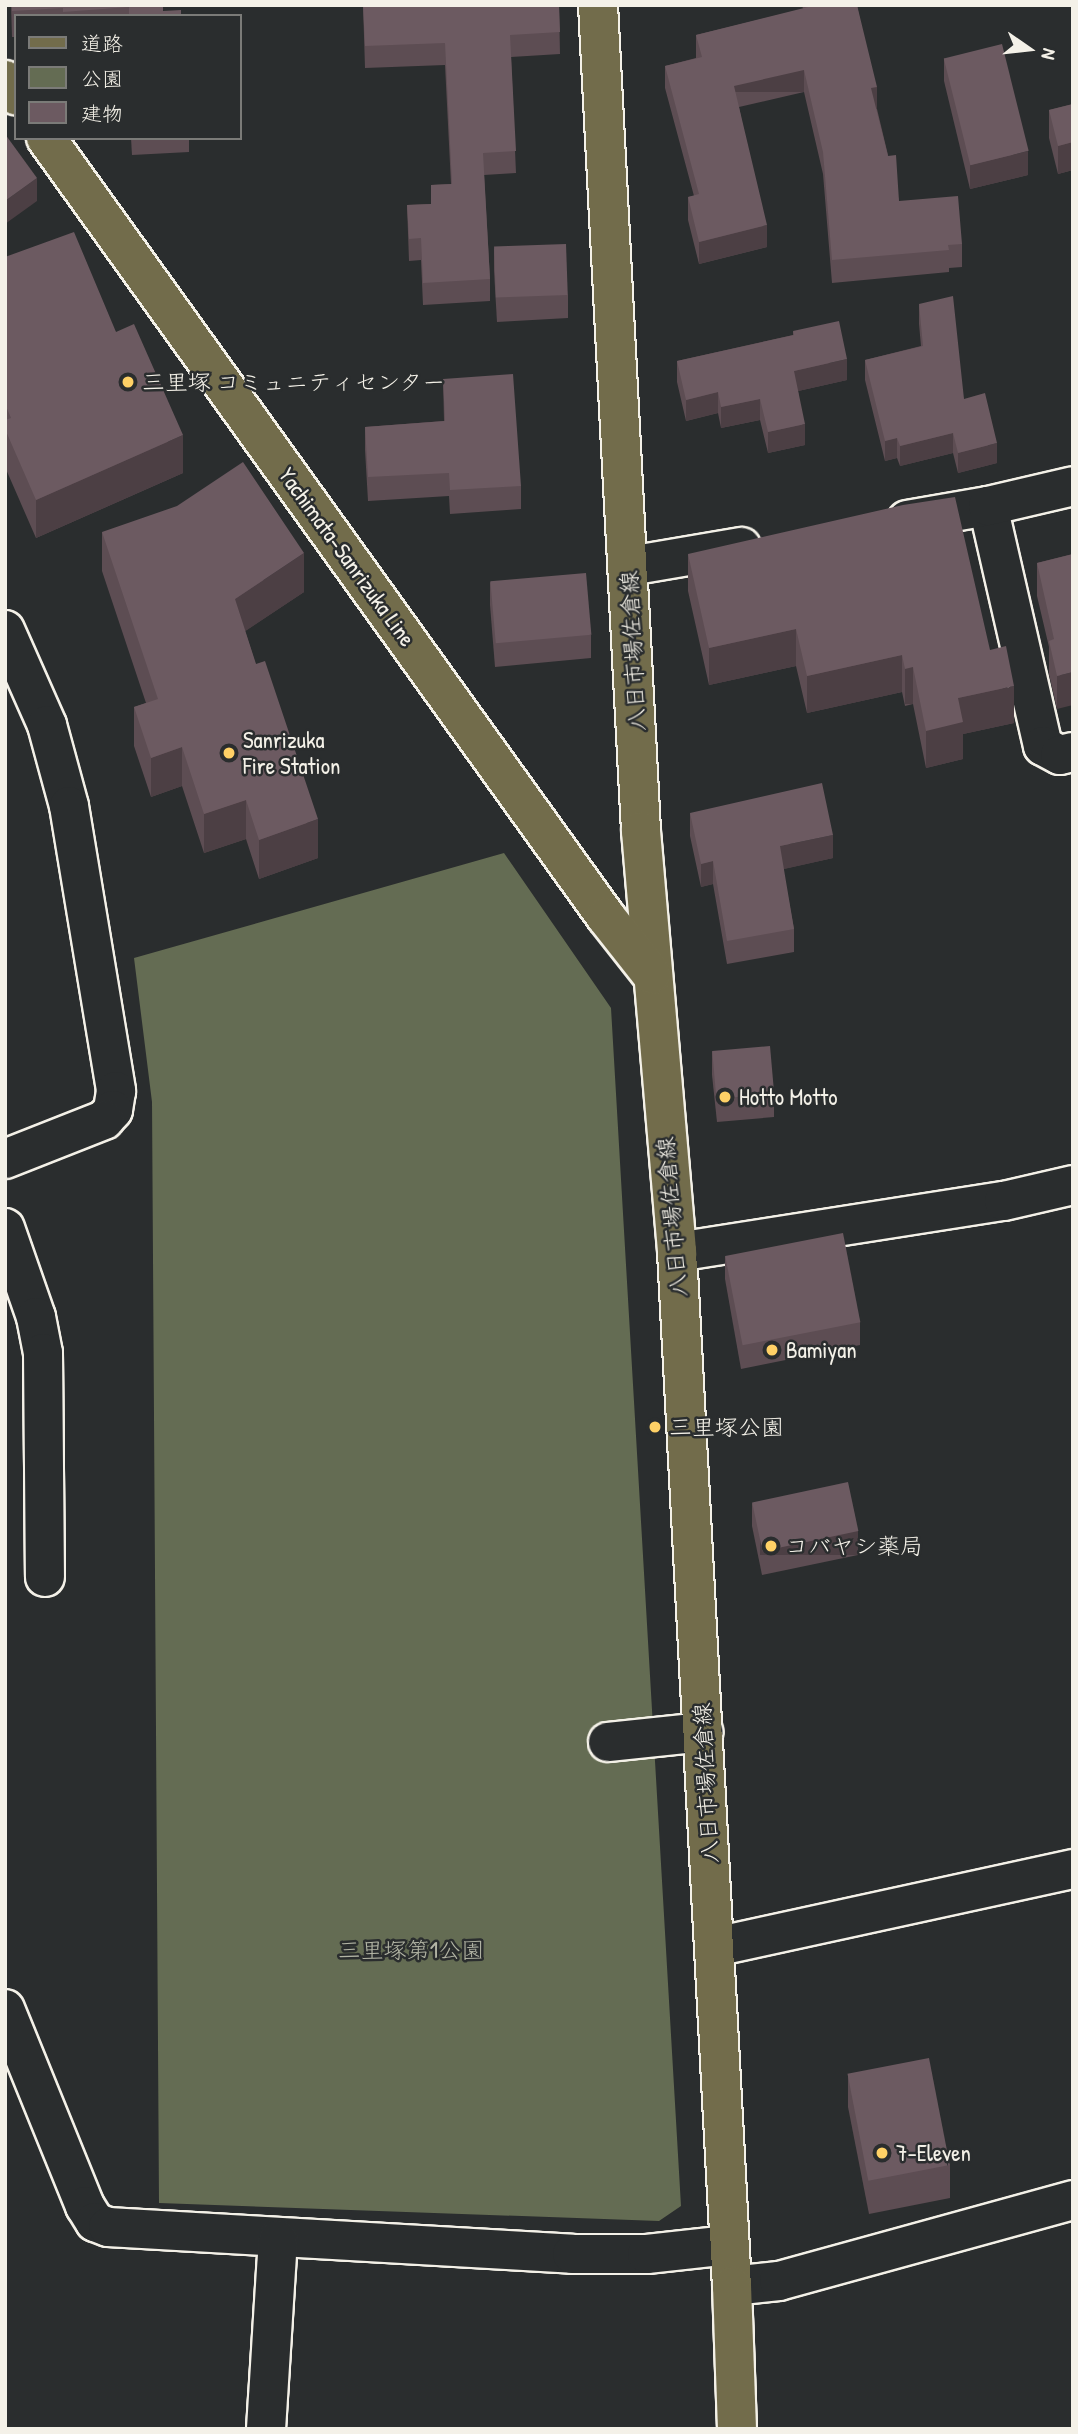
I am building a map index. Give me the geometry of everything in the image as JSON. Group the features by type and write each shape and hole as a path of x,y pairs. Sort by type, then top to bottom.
{"main road":[{"name":"八日市場佐倉線","path":"598,5 651,974 677,1252 715,1947 737,2429"},
{"name":"Yachimata-Sanrizuka Line","path":"48,140 598,906 651,974"}],"street":[{"path":"868,526 988,506 1073,486"},
{"path":"988,506 1042,746 1060,755 1073,752"},
{"path":"629,566 775,541"},
{"path":"5,630 47,725 69,806 116,1091 113,1110 104,1120 5,1159"},
{"path":"677,1252 1004,1201 1073,1185"},
{"path":"5,1228 36,1317 43,1353 45,1577"},
{"path":"608,1742 703,1732"},
{"path":"715,1947 1073,1869"},
{"path":"5,2009 85,2206 95,2222 108,2227 572,2255 647,2254 729,2245"},
{"path":"732,2286 779,2281 1073,2200"},
{"path":"266,2429 278,2239"}],"green space":[{"name":"三里塚第1公園","path":"504,853 611,1008 681,2206 659,2221 159,2203 152,1102 134,958"}],"building":[{"path":"12,5 163,5 163,11 181,10 181,14 129,14 129,7 63,12 63,8 12,11"},
{"path":"363,5 559,5 560,32 510,35 516,151 483,153 490,279 423,283 421,238 409,239 407,205 431,204 431,185 452,184 445,43 365,46"},
{"path":"807,5 857,5 877,87 871,88 888,156 896,155 899,201 958,196 962,244 948,245 949,250 832,260 823,152 804,70 734,86 767,225 699,242 688,197 699,194 665,66 702,57 696,35 808,7"},
{"path":"1002,44 1029,151 970,165 944,59"},
{"path":"1073,104 1073,142 1058,146 1049,110"},
{"path":"5,134 37,178 5,201"},
{"path":"74,232 116,332 134,324 183,435 36,500 5,429 5,420 11,418 5,404 5,257"},
{"path":"566,244 568,295 496,297 494,247"},
{"path":"953,296 964,399 985,393 997,443 958,453 953,433 900,446 897,438 885,441 865,360 923,346 919,304"},
{"path":"839,321 847,359 794,371 805,424 768,432 760,399 721,407 718,392 686,400 677,361 794,335 793,331"},
{"path":"513,374 521,486 450,490 449,473 368,477 365,427 445,421 443,379"},
{"path":"243,462 304,553 235,599 256,664 265,661 318,819 259,840 246,800 204,814 182,747 151,758 134,707 158,699 102,532 177,506"},
{"path":"955,497 990,650 1006,646 1014,686 958,698 963,722 926,731 913,667 905,669 902,655 807,676 796,629 709,648 688,554 903,505"},
{"path":"1073,554 1073,672 1057,676 1049,641 1054,639 1037,563"},
{"path":"586,573 591,635 496,643 490,581"},
{"path":"822,783 833,835 780,846 794,929 727,941 713,861 701,864 690,813"},
{"path":"770,1046 774,1094 716,1099 712,1051"},
{"path":"843,1233 860,1322 743,1345 725,1256"},
{"path":"848,1482 858,1531 763,1551 752,1502"},
{"path":"929,2058 950,2165 868,2181 848,2074"}],"place":[{"name":"三里塚 コミュニティセンター","path":"128,382"},
{"name":"Sanrizuka Fire Station","path":"229,753"},
{"name":"Hotto Motto","path":"725,1097"},
{"name":"Bamiyan","path":"772,1350"},
{"name":"三里塚公園","path":"655,1427"},
{"name":"コバヤシ薬局","path":"771,1546"},
{"name":"7-Eleven","path":"882,2153"}]}
